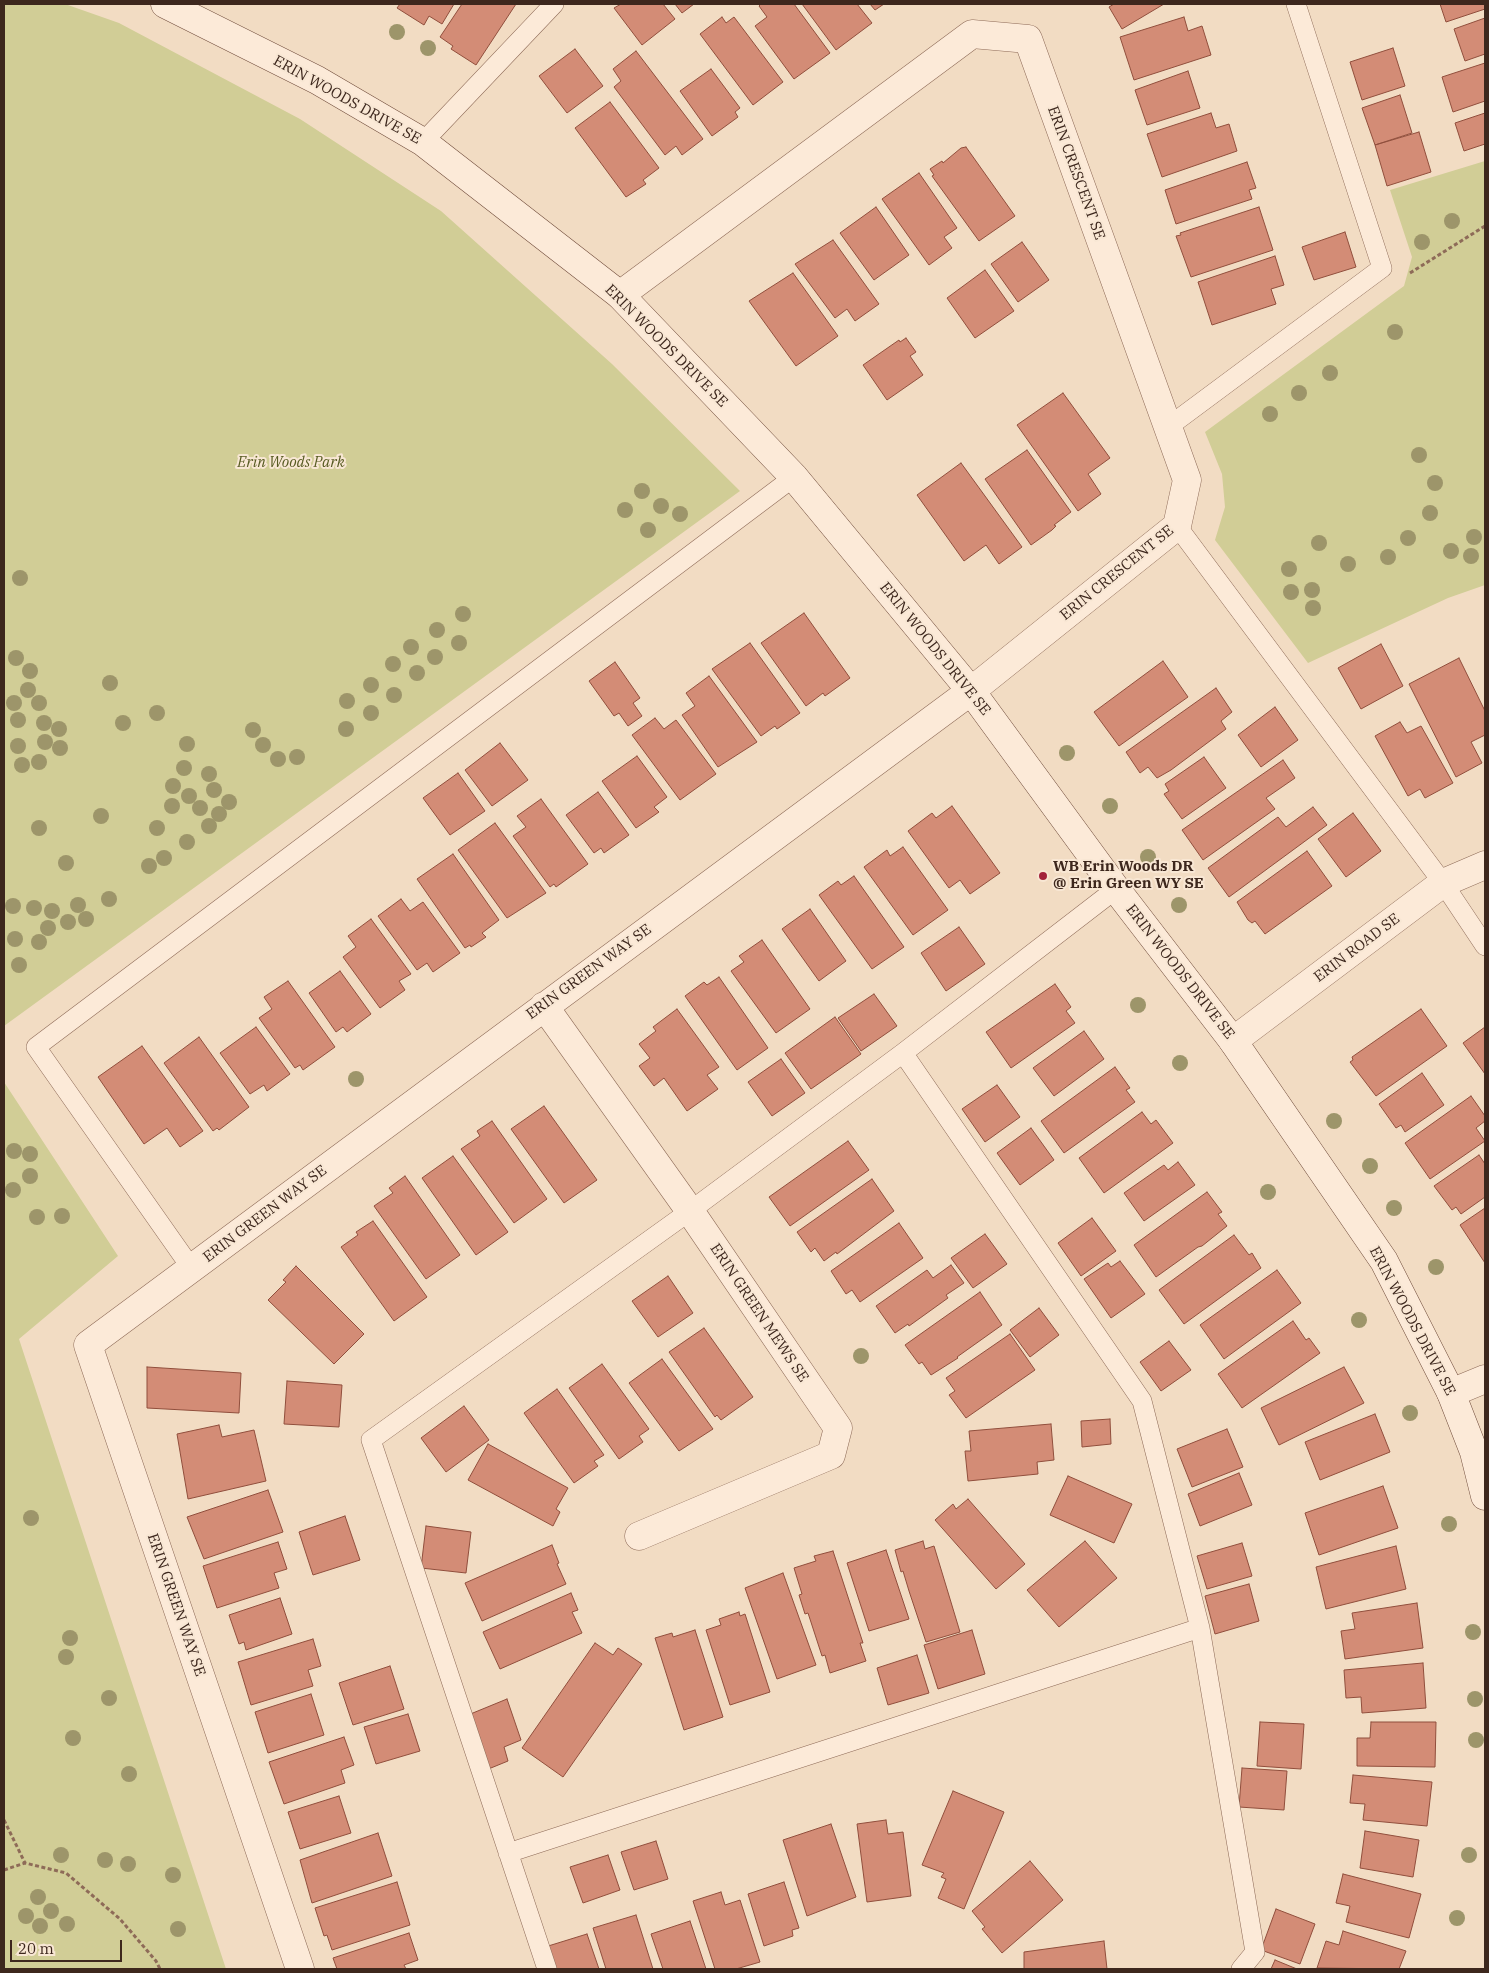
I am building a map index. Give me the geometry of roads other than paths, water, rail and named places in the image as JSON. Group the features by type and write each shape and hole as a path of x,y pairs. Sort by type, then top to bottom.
{"street":[{"name":"ERIN WOODS DRIVE SE","path":"166,4 317,80 423,142 620,296 794,477 971,691 1116,889 1233,1042 1384,1261 1451,1393 1474,1452 1485,1496"},
{"name":"ERIN CRESCENT SE","path":"620,296 972,34 1028,39 1187,480 1177,526 971,691"},
{"name":"ERIN GREEN WAY SE","path":"300,1969 88,1345 971,691"},
{"name":"ERIN ROAD SE","path":"1233,1042 1443,883 1485,865"},
{"name":"ERIN GREEN MEWS SE","path":"544,1006 690,1210 838,1428 831,1455 639,1536"},
{"path":"1451,1393 1485,1379"}],"lane":[{"path":"423,142 554,4"},
{"path":"1168,427 1382,268 1296,4"},
{"path":"192,1269 36,1048 794,477"},
{"path":"1177,526 1443,883 1485,946"},
{"path":"547,1969 371,1440 690,1210 1116,889"},
{"path":"902,1052 1142,1401 1200,1628 1254,1952 1241,1969"},
{"path":"508,1853 1200,1628"}],"place":[{"name":"WB Erin Woods DR @ Erin Green WY SE","path":"1043,876"}],"park label":[{"name":"Erin Woods Park","path":"291,463"}]}
